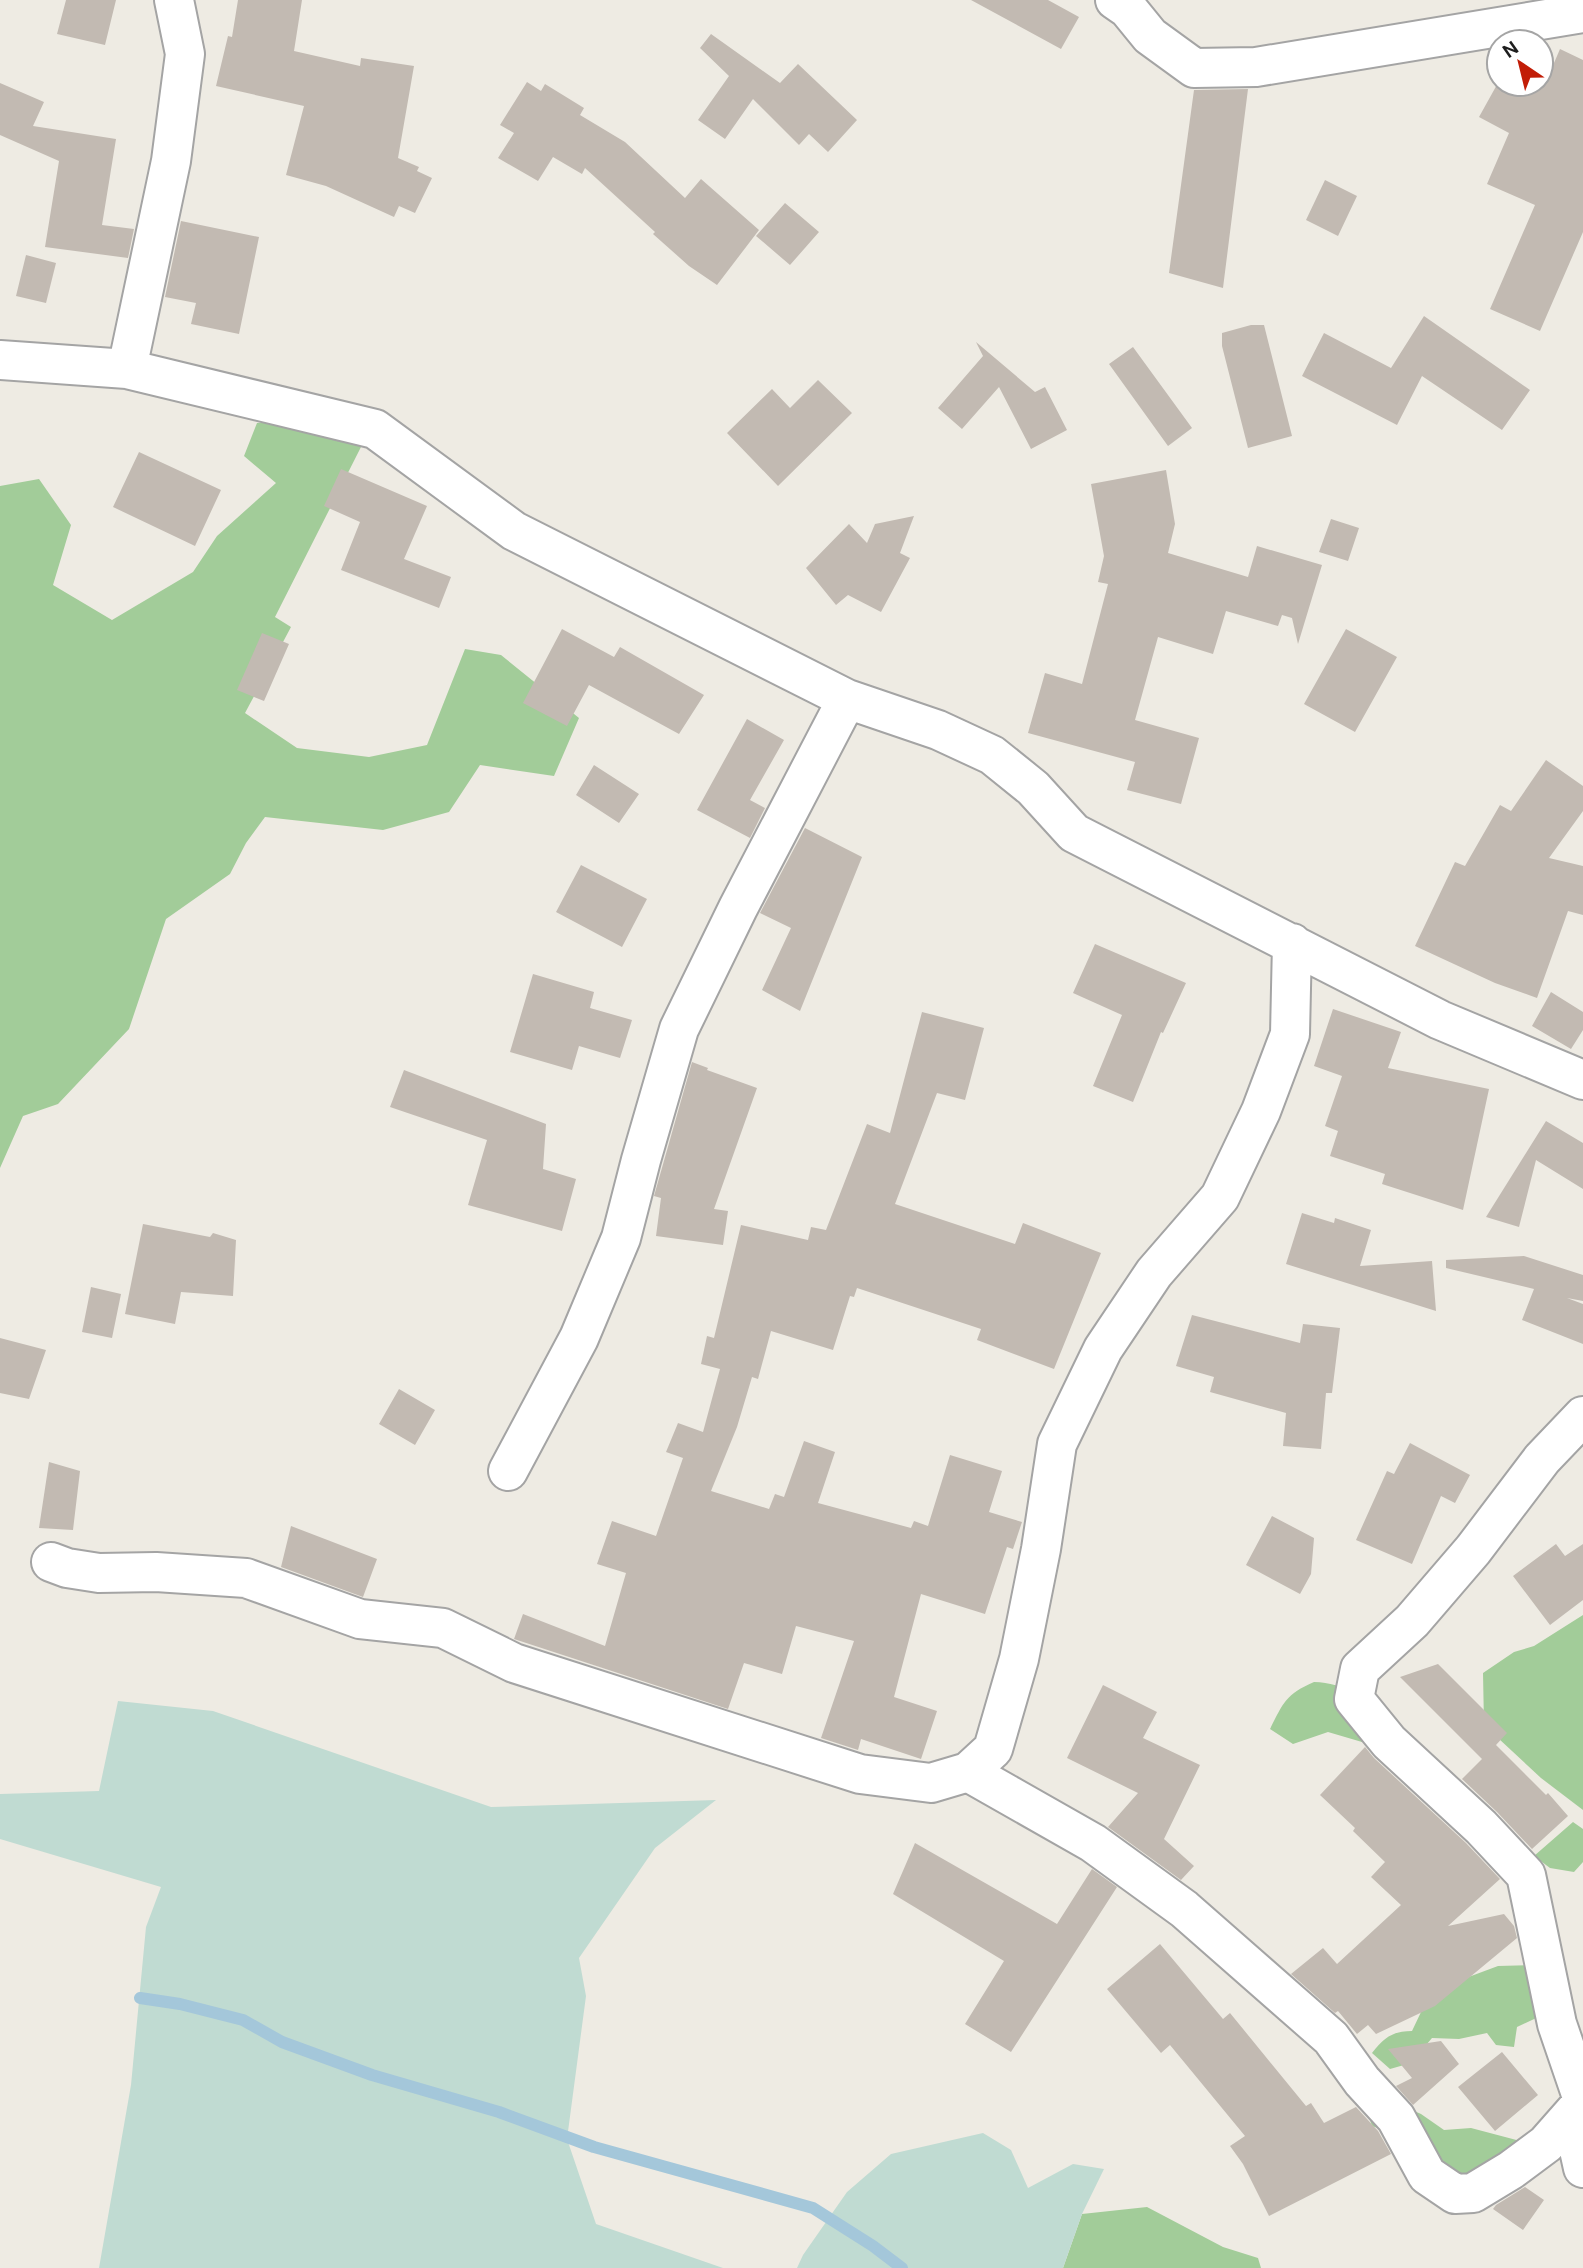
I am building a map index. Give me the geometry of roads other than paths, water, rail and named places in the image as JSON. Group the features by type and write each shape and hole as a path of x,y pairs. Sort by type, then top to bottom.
{"street":[{"path":"127,369 173,148 185,54 174,0"},
{"path":"1115,0 1128,9 1150,36 1194,68 1256,67 1583,13"},
{"path":"0,360 127,369 375,429 514,531 847,699 938,730 992,755 1033,788 1074,833 1440,1020 1583,1080"},
{"path":"509,1471 579,1338 621,1238 679,1029 738,908 847,699"},
{"path":"51,1562 67,1568 99,1573 156,1572 246,1578 360,1619 443,1628 514,1663 860,1774 931,1783 968,1772 993,1749 1019,1659 1041,1549 1057,1444 1102,1349 1154,1273 1220,1197 1261,1111 1290,1034 1292,943"},
{"path":"1583,1416 1542,1459 1473,1550 1412,1621 1360,1669 1354,1699 1389,1742 1481,1828 1526,1875 1558,2024 1583,2102 1575,2132 1583,2168"},
{"path":"968,1772 1093,1843 1184,1909 1331,2038 1362,2081 1396,2118 1427,2175 1455,2194 1473,2193 1538,2151 1583,2102"}],"waterway":[{"path":"140,1998 180,2004 243,2020 282,2042 372,2075 499,2112 594,2147 813,2208 902,2268"}]}
